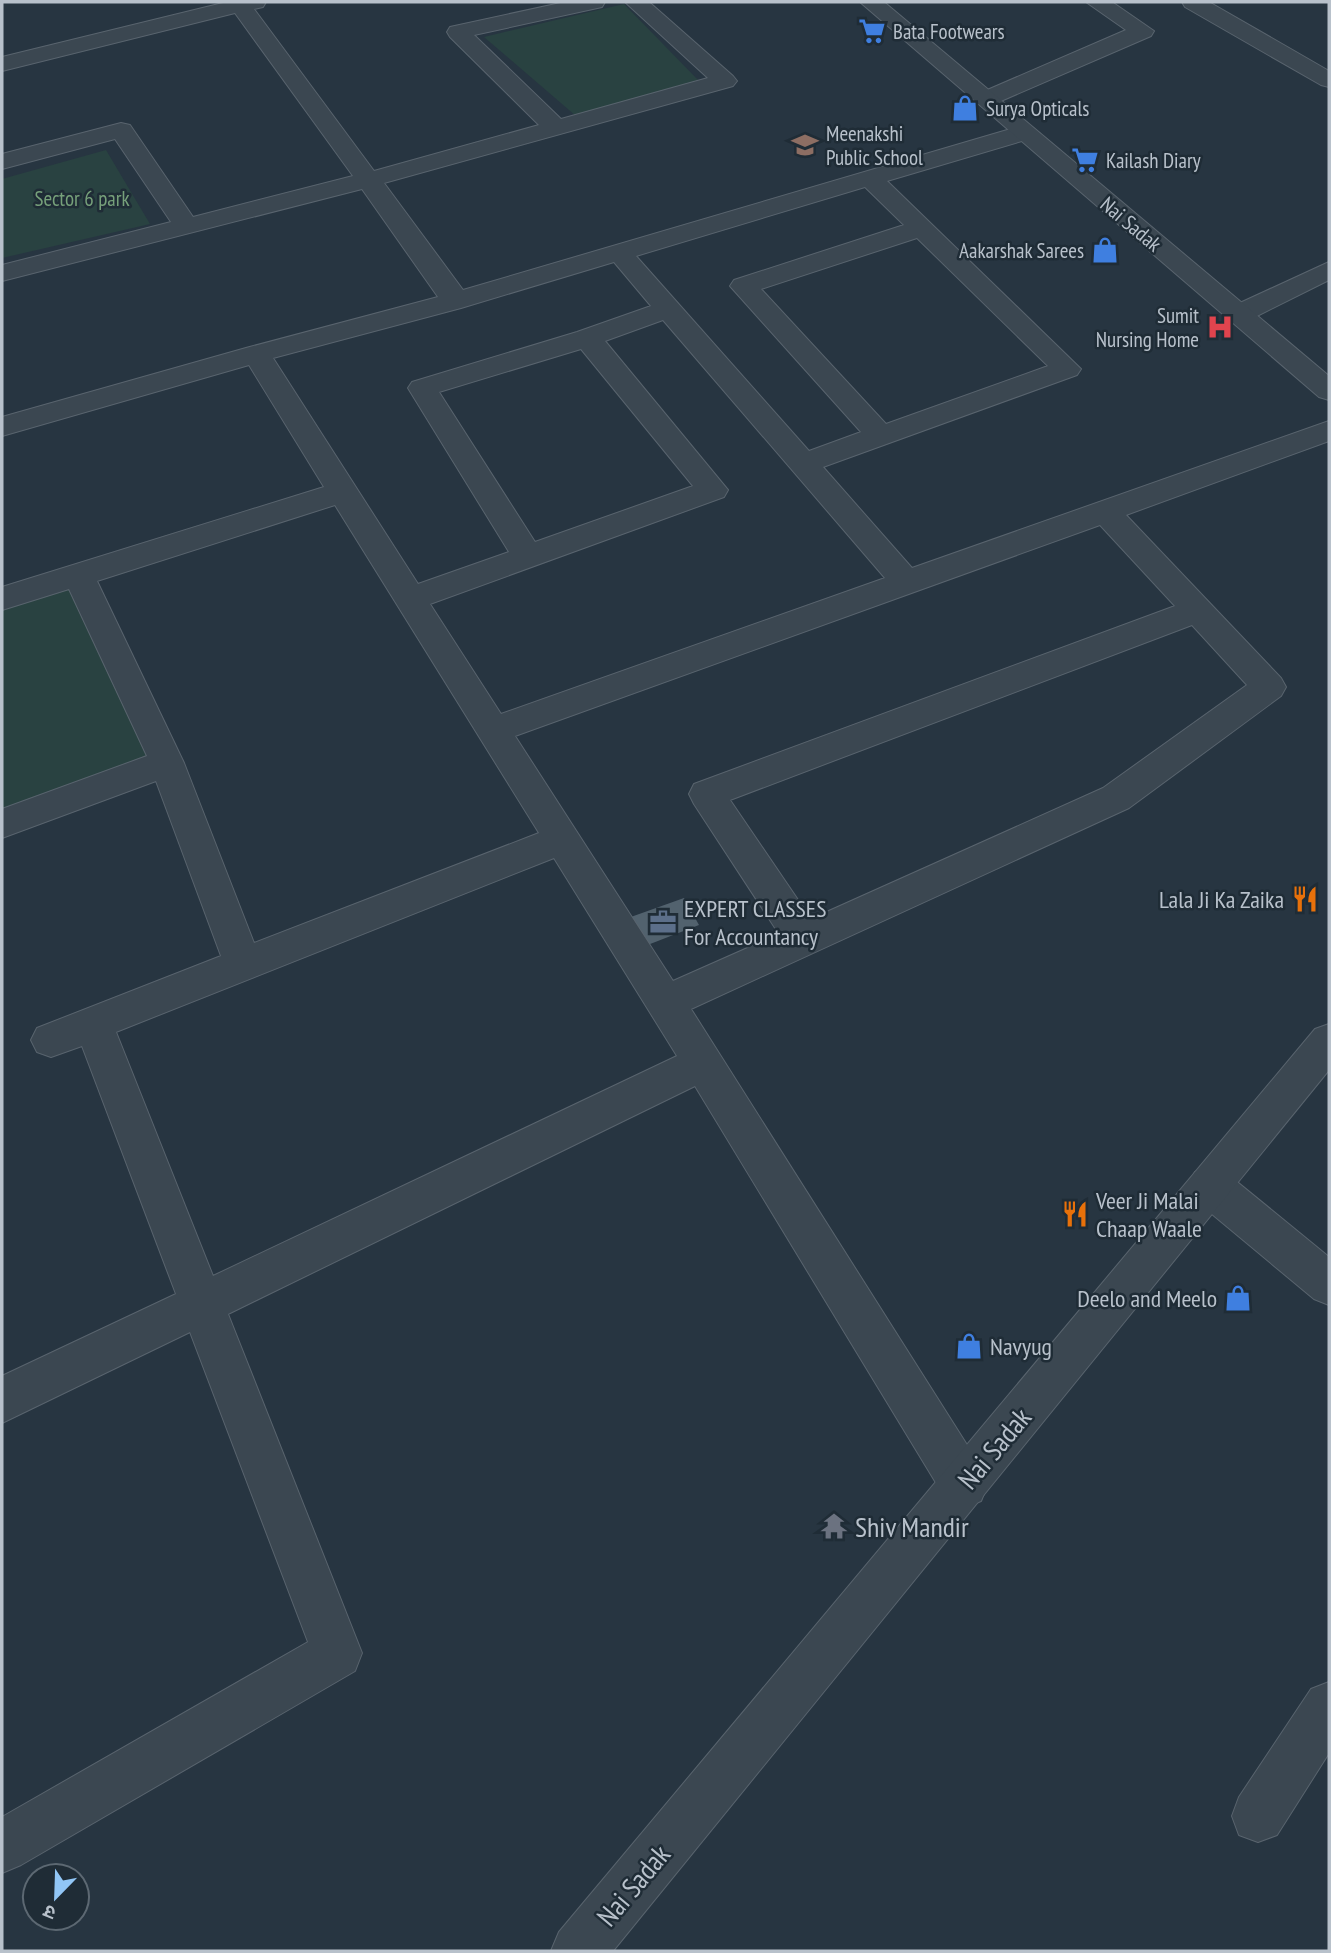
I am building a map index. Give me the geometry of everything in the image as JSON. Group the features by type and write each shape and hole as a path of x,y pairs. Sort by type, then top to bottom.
{"street":[{"path":"556,128 458,32 594,2"},
{"path":"2,273 368,180 725,81 636,2"},
{"name":"Nai Sadak","path":"871,2 1329,391"},
{"path":"1097,2 1143,31"},
{"path":"2,64 245,3 368,180 452,294 452,302"},
{"path":"986,99 1190,9 1329,80"},
{"path":"2,162 121,130 186,226"},
{"path":"2,427 256,354 452,302 1023,133"},
{"path":"803,464 1067,369 870,178"},
{"path":"881,436 743,286 922,228"},
{"path":"619,252 906,583"},
{"path":"1239,314 1329,270"},
{"path":"528,556 422,388 587,338 669,309"},
{"path":"410,598 713,490 587,338"},
{"path":"256,354 703,1063 964,1484"},
{"path":"492,731 1329,431"},
{"path":"2,599 342,492"},
{"path":"665,1003 1116,798 1269,687 1105,511"},
{"path":"79,576 167,763 243,964"},
{"path":"804,940 707,794 1198,610"},
{"path":"2,824 167,763"},
{"path":"51,1040 560,839"},
{"path":"2,1846 337,1653 93,1023"},
{"name":"Nai Sadak","path":"578,1951 1329,1041"},
{"path":"2,1400 703,1063"},
{"path":"1210,1186 1329,1284"},
{"path":"1258,1816 1329,1707"}],"green space":[{"path":"624,4 698,80 576,116 484,37"},
{"name":"Sector 6 park","path":"106,150 150,224 2,258 2,179"},
{"path":"79,576 167,763 2,824 2,599"}],"building":[{"name":"EXPERT CLASSES For Accountancy","path":"684,898 699,925 645,946 628,918"}],"place":[{"name":"Bata Footwears","path":"872,31"},
{"name":"Surya Opticals","path":"965,108"},
{"name":"Meenakshi Public School","path":"805,145"},
{"name":"Kailash Diary","path":"1085,160"},
{"name":"Aakarshak Sarees","path":"1105,250"},
{"name":"Sumit Nursing Home","path":"1220,327"},
{"name":"Lala Ji Ka Zaika","path":"1305,899"},
{"name":"EXPERT CLASSES For Accountancy","path":"663,922"},
{"name":"Veer Ji Malai Chaap Waale","path":"1075,1214"},
{"name":"Deelo and Meelo","path":"1238,1298"},
{"name":"Navyug","path":"969,1346"},
{"name":"Shiv Mandir","path":"834,1526"}]}
